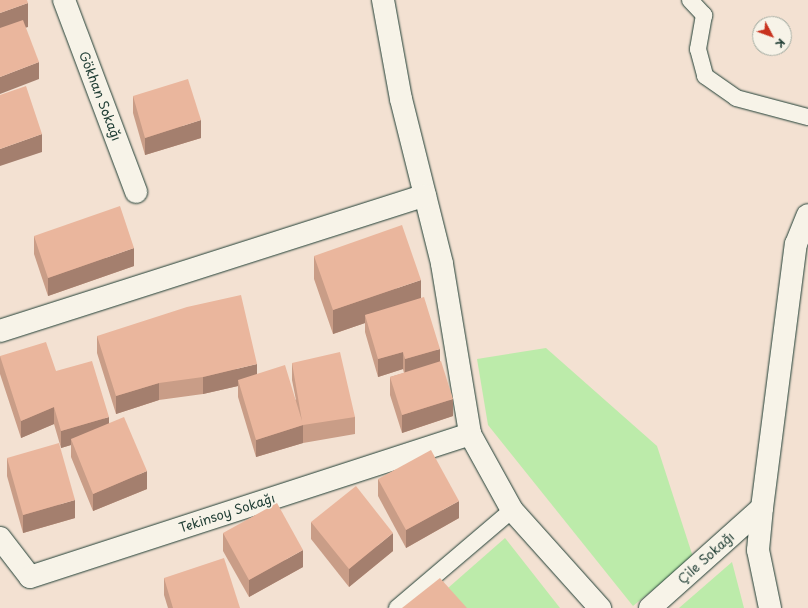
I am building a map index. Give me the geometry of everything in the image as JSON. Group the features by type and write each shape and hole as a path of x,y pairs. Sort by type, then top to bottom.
{"street":[{"name":"Gökhan Sokağı","path":"64,0 136,192"},
{"path":"383,0 401,99 442,264 470,434 512,510 600,608"},
{"path":"0,331 425,195"},
{"path":"770,608 758,550 762,508 796,244 808,215"},
{"name":"Tekinsoy Sokağı","path":"0,538 30,577 470,434"},
{"name":"Çile Sokağı","path":"650,608 762,508"}],"lane":[{"path":"690,0 704,15 698,49 705,76 736,98 808,117"},
{"path":"397,608 512,510"}],"green space":[{"path":"546,348 657,446 693,557 633,606 488,425 477,359"},
{"path":"505,538 560,608 452,608 440,595"},
{"path":"732,562 744,608 679,608"}],"building":[{"path":"0,0 27,0 28,3 0,13"},
{"path":"23,20 39,62 0,77 0,28"},
{"path":"188,79 201,120 145,138 133,96"},
{"path":"26,86 42,134 0,149 0,95"},
{"path":"120,206 134,248 48,278 34,236"},
{"path":"402,225 421,280 333,310 314,256"},
{"path":"241,295 257,364 203,377 159,383 116,396 97,336 187,307"},
{"path":"424,297 440,349 405,359 403,352 378,359 365,315"},
{"path":"46,342 56,371 92,361 109,417 61,431 54,407 21,421 0,356"},
{"path":"340,352 355,417 303,425 256,440 238,380 285,365 302,421 292,363"},
{"path":"441,361 453,399 402,415 390,377"},
{"path":"124,417 147,471 93,494 71,439"},
{"path":"59,443 75,500 23,515 7,458"},
{"path":"431,450 459,501 406,530 378,479"},
{"path":"356,486 393,533 349,569 311,522"},
{"path":"277,503 303,550 249,580 223,533"},
{"path":"224,558 240,608 173,608 164,578"},
{"path":"440,578 467,608 402,608"}]}
